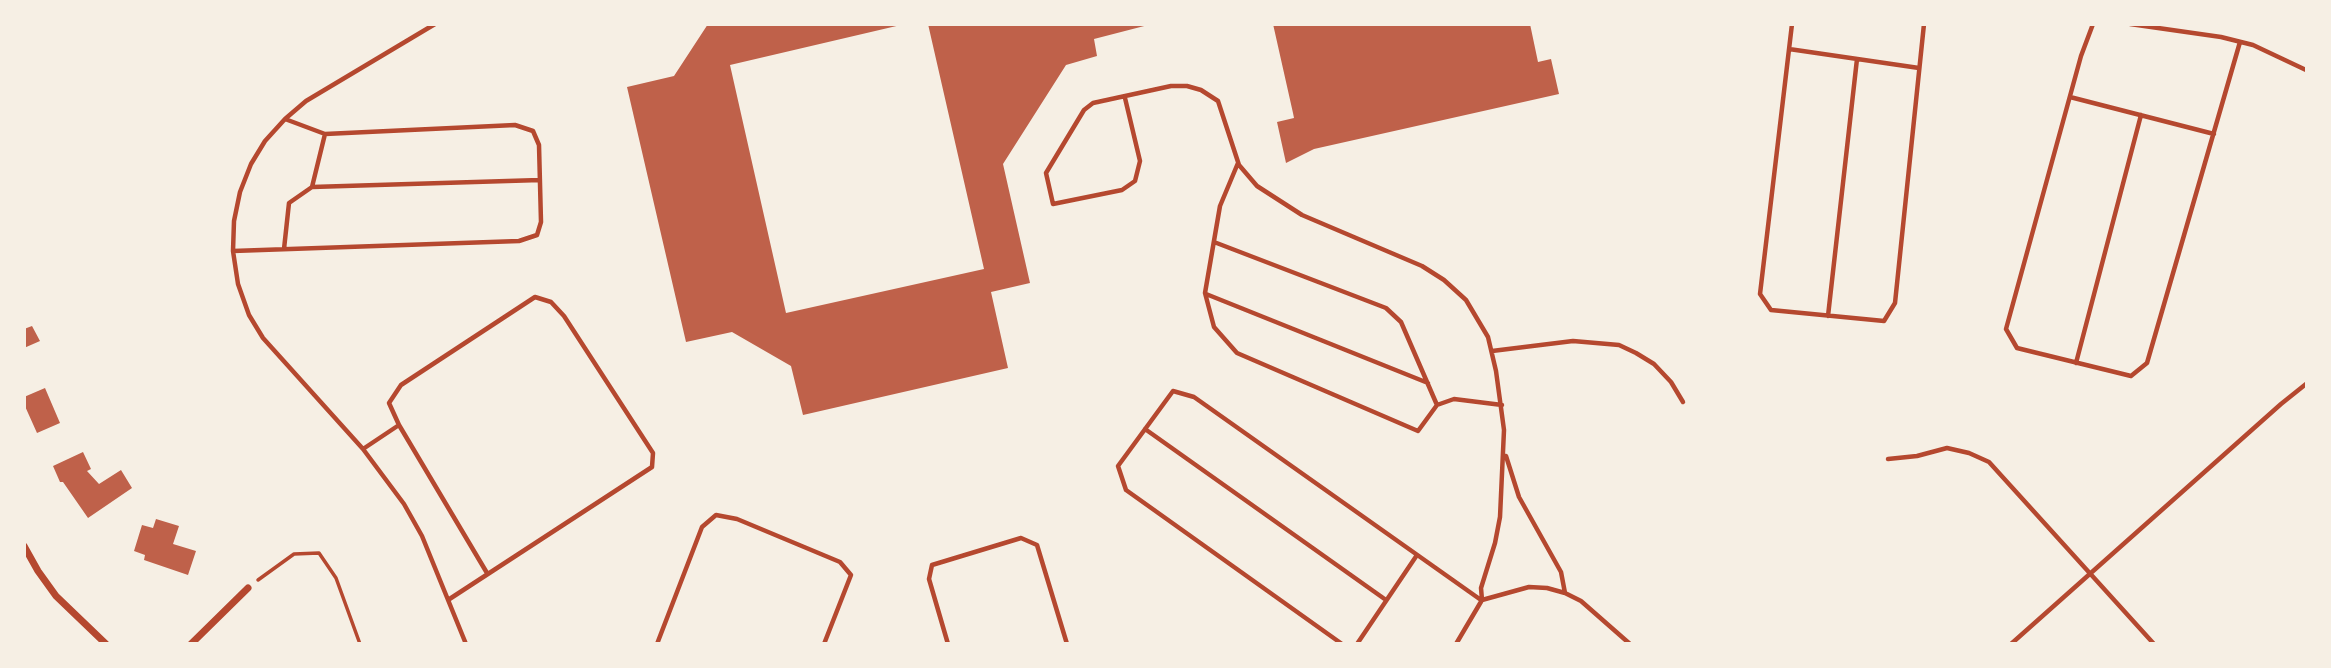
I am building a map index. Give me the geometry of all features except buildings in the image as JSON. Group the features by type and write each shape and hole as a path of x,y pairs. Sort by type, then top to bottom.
{"street":[{"path":"24,545 56,596 106,643"},
{"path":"191,643 248,589"}],"lane":[{"path":"435,24 306,101 265,141 251,164 240,192 234,221 233,251 238,284 249,315 263,338 387,478 422,536 466,643"},
{"path":"1792,24 1760,294 1771,310 1884,321 1895,303 1924,24"},
{"path":"2093,24 2006,329 2017,348 2131,376 2147,363 2240,42"},
{"path":"2130,24 2221,37 2283,57 2306,70"},
{"path":"1789,49 1919,68"},
{"path":"1828,316 1857,59"},
{"path":"1125,98 1140,161 1135,181 1122,190 1053,204 1046,173 1084,110 1093,103 1171,86 1202,90 1218,101 1238,162 1257,186 1302,215 1422,266 1444,280 1466,300 1478,318 1488,337 1502,405 1504,452 1500,517 1481,588 1482,600 1456,643"},
{"path":"2070,97 2214,134"},
{"path":"2076,363 2141,115"},
{"path":"233,251 519,241 537,235 541,222 540,180 538,145 533,131 515,125 325,134 285,119"},
{"path":"312,187 325,134"},
{"path":"1238,162 1220,206 1205,293 1214,327 1237,353 1418,431 1437,405 1454,399 1502,405"},
{"path":"284,250 289,203 312,187 540,180"},
{"path":"1214,242 1386,308 1401,322 1437,405"},
{"path":"1205,293 1427,383"},
{"path":"448,600 652,467 653,453 564,316 551,302 535,297 401,385 389,403 399,425 487,573"},
{"path":"1491,351 1573,341 1619,345 1654,364 1683,402"},
{"path":"2011,643 2306,384"},
{"path":"1342,643 1126,490 1118,466 1173,391 1194,397 1482,600"},
{"path":"363,449 399,425"},
{"path":"1145,429 1386,600"},
{"path":"1888,459 1917,456 1947,448 1969,453 1989,462 2154,643"},
{"path":"1504,452 1519,497 1560,572 1564,593"},
{"path":"657,643 702,527 716,515 737,519 840,562 846,568 851,575 824,643"},
{"path":"948,643 929,579 932,565 1021,538 1037,545 1068,643"},
{"path":"1357,643 1417,555"},
{"path":"1482,600 1529,587 1547,588 1581,601 1630,643"}],"path":[{"path":"248,589 293,554 319,553 336,578 360,643"}]}
